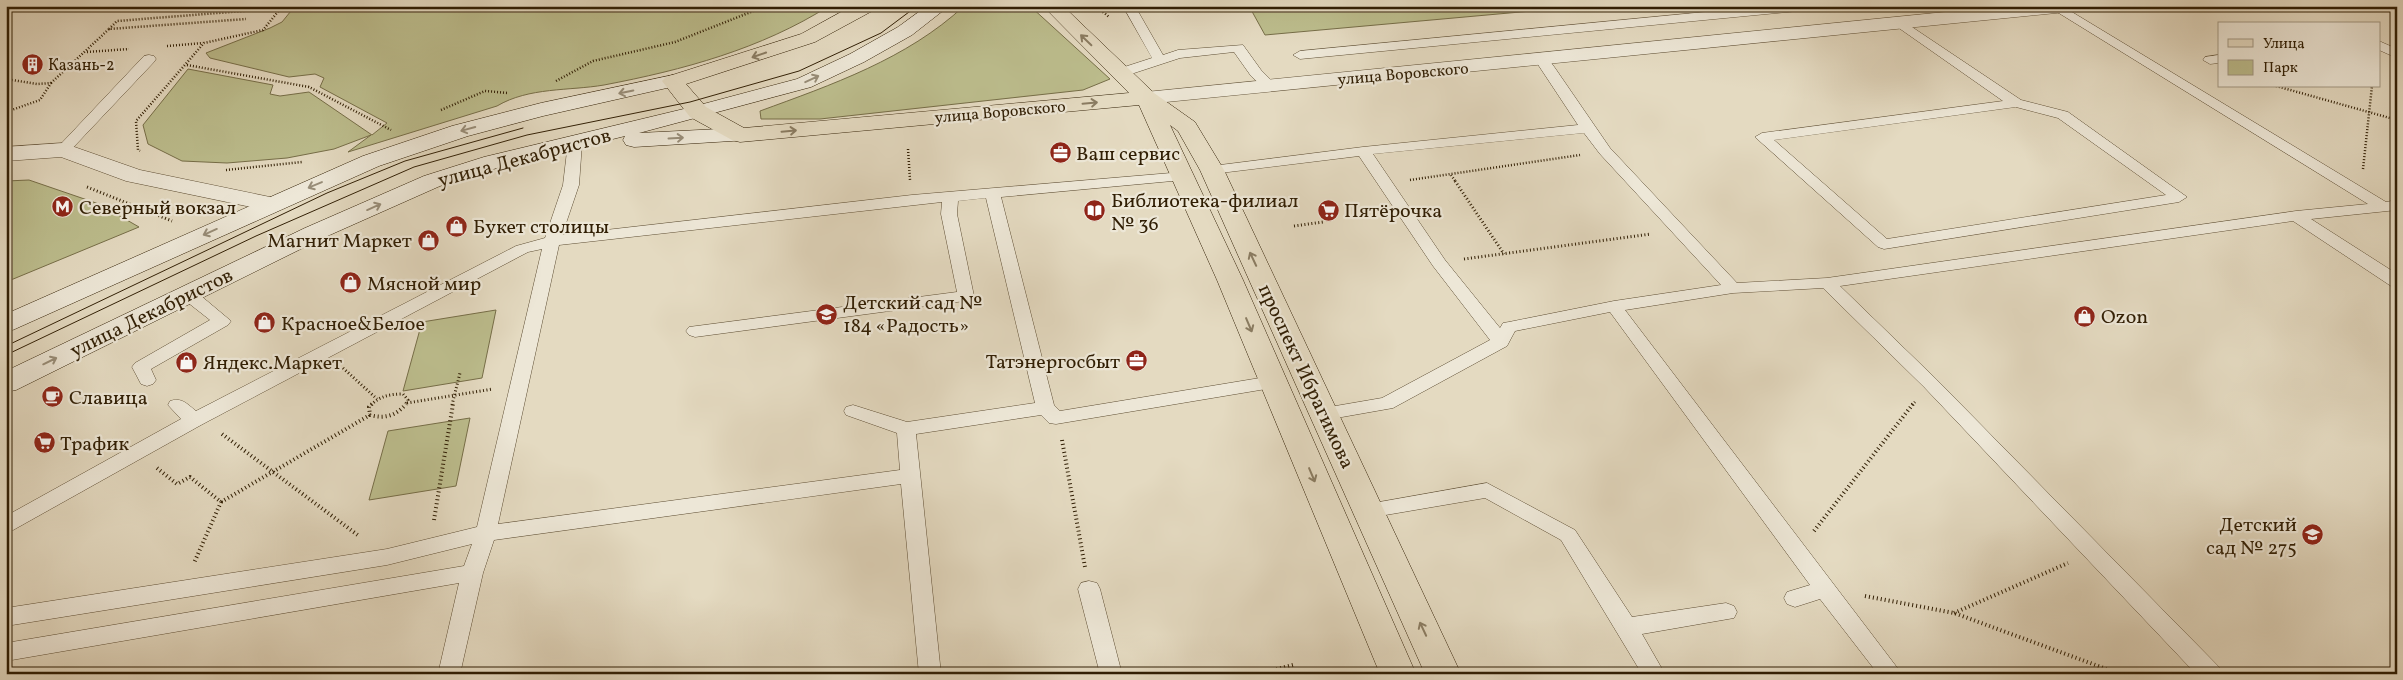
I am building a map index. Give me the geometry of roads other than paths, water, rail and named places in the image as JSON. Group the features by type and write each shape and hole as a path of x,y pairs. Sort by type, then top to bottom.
{"main road":[{"name":"улица Декабристов","path":"6,324 270,204 371,161 460,131 541,110 673,81 808,38 867,6"},
{"name":"улица Декабристов","path":"6,383 314,234 432,181 492,162 698,112 804,82 865,54 906,31 940,6"},
{"name":"проспект Ибрагимова","path":"1052,6 1146,98 1187,127 1197,173 1230,280 1398,674"},
{"name":"улица Воровского","path":"575,143 740,135 1146,98 2061,7"},
{"path":"673,81 698,112 740,135"},
{"path":"6,154 63,150 134,176 270,204"},
{"name":"проспект Ибрагимова","path":"1197,173 1325,414 1443,674"}],"lane":[{"path":"1129,6 1160,60"},
{"path":"1300,55 1808,6"},
{"path":"2061,7 2360,192 2390,206"},
{"path":"1900,23 2016,103 2063,115 2179,197 1884,244 1762,137 2016,103"},
{"path":"2380,44 2397,43"},
{"path":"2380,45 2397,54"},
{"path":"1120,73 1178,54 1238,48 1256,73 1270,86"},
{"path":"63,150 149,59"},
{"path":"1542,60 1560,82 1586,128 1605,151 1733,288"},
{"path":"6,526 199,417 322,352 522,249 552,241 912,200 993,194 1197,173 1363,151 1586,128"},
{"path":"449,674 472,573 486,533 552,241 571,185 575,143"},
{"path":"1363,151 1439,263 1501,342"},
{"path":"993,194 1051,413"},
{"path":"695,331 966,296 949,214 950,198"},
{"path":"1325,414 1386,404 1501,342 1508,327 1614,306 1733,288 1827,283 2296,216 2390,206"},
{"path":"2296,216 2397,282"},
{"path":"1827,283 1930,383 2211,674"},
{"path":"147,380 141,367 222,321 188,294"},
{"path":"1614,306 1797,553 1891,674"},
{"path":"853,411 906,429 1051,413 1272,382"},
{"path":"177,405 199,417"},
{"path":"906,429 930,674"},
{"path":"6,617 386,557 486,533 912,475"},
{"path":"1368,511 1487,490 1568,535 1654,674"},
{"path":"6,652 472,573"},
{"path":"1795,598 1825,589"},
{"path":"1089,590 1111,674"},
{"path":"1626,627 1726,612"}],"tram line":[{"path":"6,355 256,236 414,167 527,135 690,102 799,71 881,33 917,6"},
{"path":"6,346 327,193 405,161 523,128"}],"place":[{"name":"Казань-2","path":"32,64"},
{"name":"Ваш сервис","path":"1060,153"},
{"name":"Северный вокзал","path":"63,207"},
{"name":"Пятёрочка","path":"1328,210"},
{"name":"Библиотека-филиал № 36","path":"1095,211"},
{"name":"Букет столицы","path":"457,226"},
{"name":"Магнит Маркет","path":"428,240"},
{"name":"Мясной мир","path":"351,283"},
{"name":"Детский сад № 184 «Радость»","path":"827,314"},
{"name":"Ozon","path":"2085,316"},
{"name":"Красное&Белое","path":"265,323"},
{"name":"Татэнергосбыт","path":"1136,361"},
{"name":"Яндекс.Маркет","path":"187,362"},
{"name":"Славица","path":"53,397"},
{"name":"Трафик","path":"44,443"},
{"name":"Детский сад № 275","path":"2313,535"}]}
